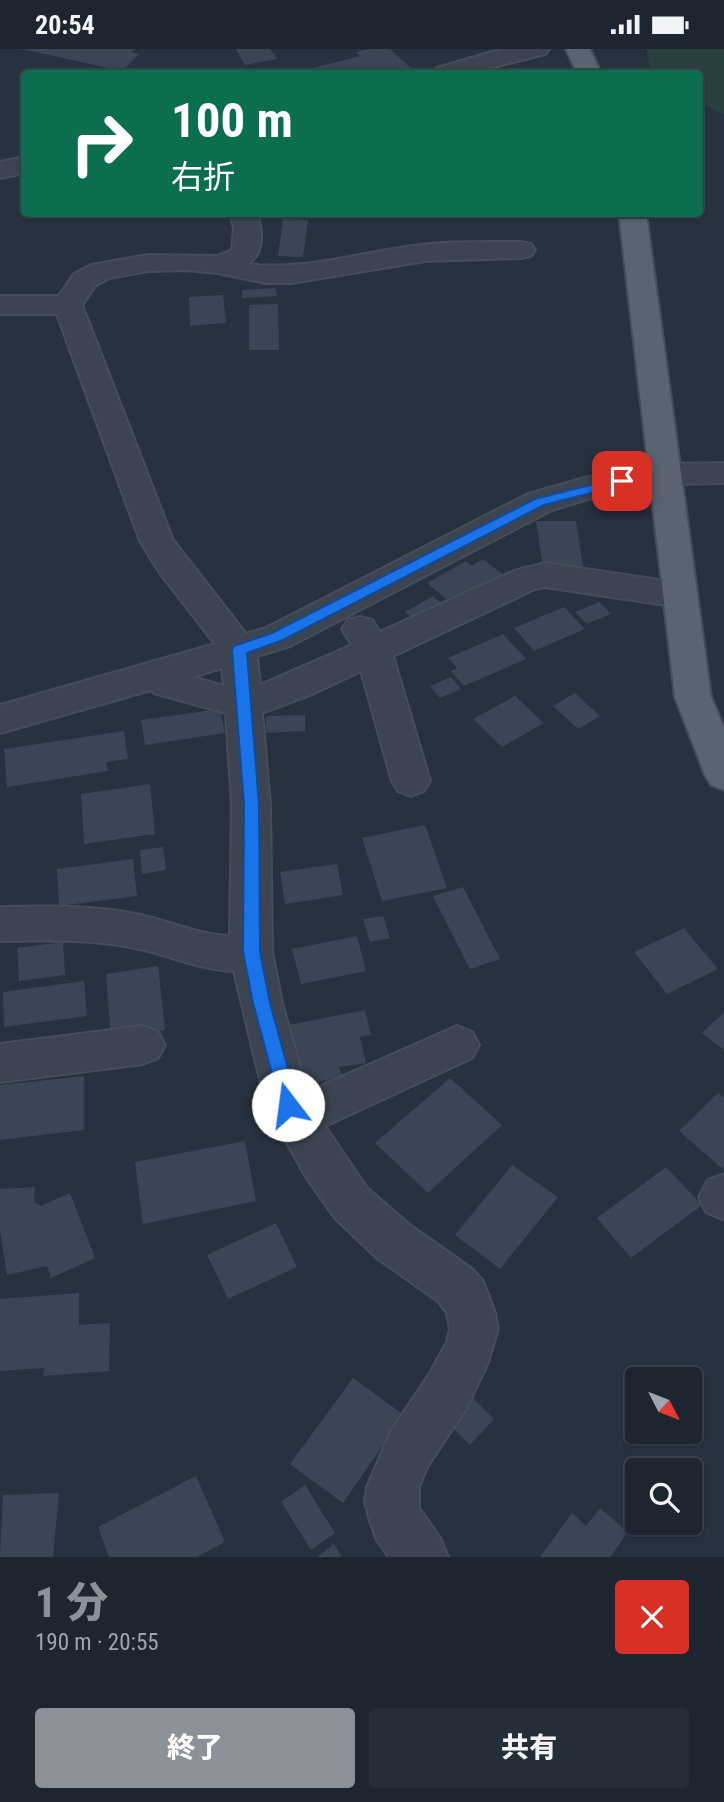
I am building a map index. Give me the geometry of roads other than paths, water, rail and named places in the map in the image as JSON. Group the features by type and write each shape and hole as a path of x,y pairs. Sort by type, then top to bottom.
{"main road":[{"path":"578,49 588,70"},
{"path":"632,217 693,697 724,775"}],"street":[{"path":"425,60 456,49"},
{"path":"456,70 537,49"},
{"path":"0,170 21,166"},
{"path":"220,265 241,257 246,250 248,228 244,217"},
{"path":"68,305 84,280 101,271 159,263 220,265 244,274 288,274 415,254 521,250"},
{"path":"0,305 68,305"},
{"path":"68,305 157,541 172,565 239,650 251,805 251,952 288,1105 351,1203 394,1242 455,1285 466,1298 471,1313 474,1329 470,1348 448,1391 409,1449 393,1487 391,1502 396,1521 421,1557"},
{"path":"0,719 158,675 278,636 540,502 585,489 663,474 724,473"},
{"path":"158,675 167,684 244,705 297,686 526,579 545,575 679,594"},
{"path":"344,603 373,649 411,781"},
{"path":"0,924 38,923 116,928 142,932 216,955 251,952"},
{"path":"0,1063 144,1045"},
{"path":"295,1119 457,1045"}]}
